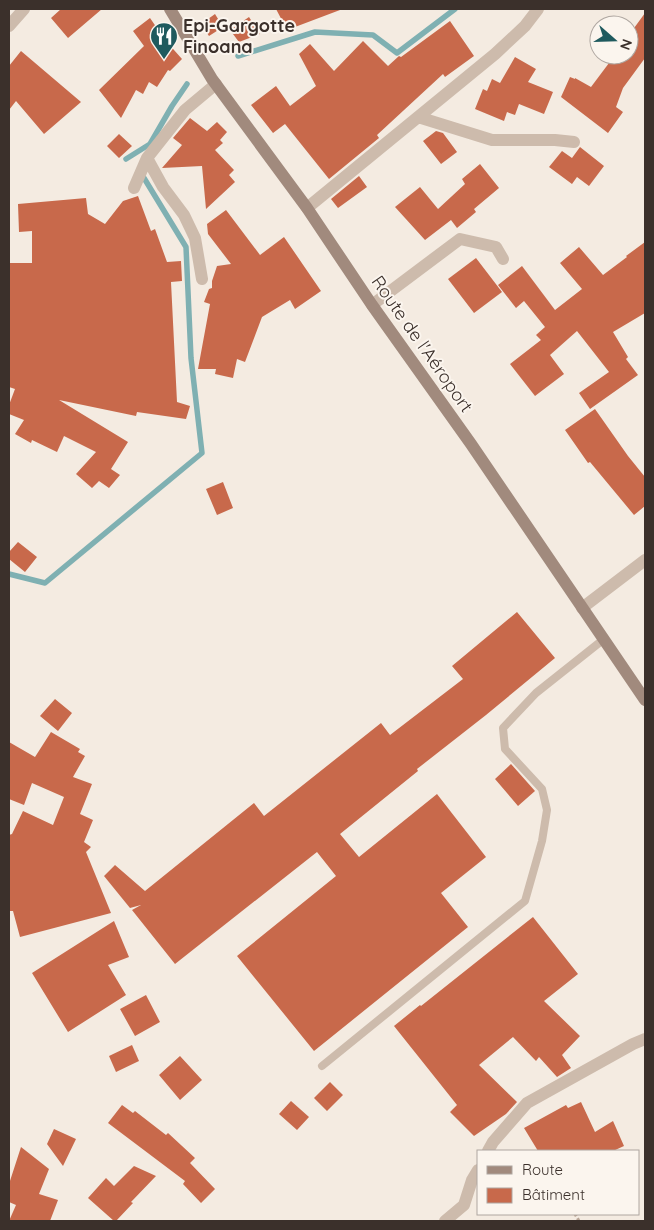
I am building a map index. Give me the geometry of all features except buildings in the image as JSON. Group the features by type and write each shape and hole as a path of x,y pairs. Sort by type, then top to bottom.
{"main road":[{"name":"Route de l'Aéroport","path":"170,9 216,84 307,208 372,305 471,444 645,700"}],"street":[{"path":"9,26 24,9"},
{"path":"307,208 495,54 525,26 538,9"},
{"path":"134,188 147,158 185,110 216,84"},
{"path":"418,117 492,140 555,140 574,142"},
{"path":"147,158 163,187 184,215 194,238 202,279"},
{"path":"372,305 460,239 496,247 503,259"},
{"path":"582,608 645,560"},
{"path":"489,1150 493,1142 527,1103 645,1039"},
{"path":"445,1221 464,1204 472,1180 477,1172"}],"lane":[{"path":"322,1066 525,901 542,841 546,810 542,789 505,749 503,728 536,693 604,639"}],"waterway":[{"path":"238,56 315,32 373,35 397,53 455,9"},
{"path":"126,159 150,144 187,84"},
{"path":"9,574 45,583 202,453 191,358 186,247 144,178"}],"place":[{"name":"Epi-Gargotte Finoana","path":"164,60"}]}
